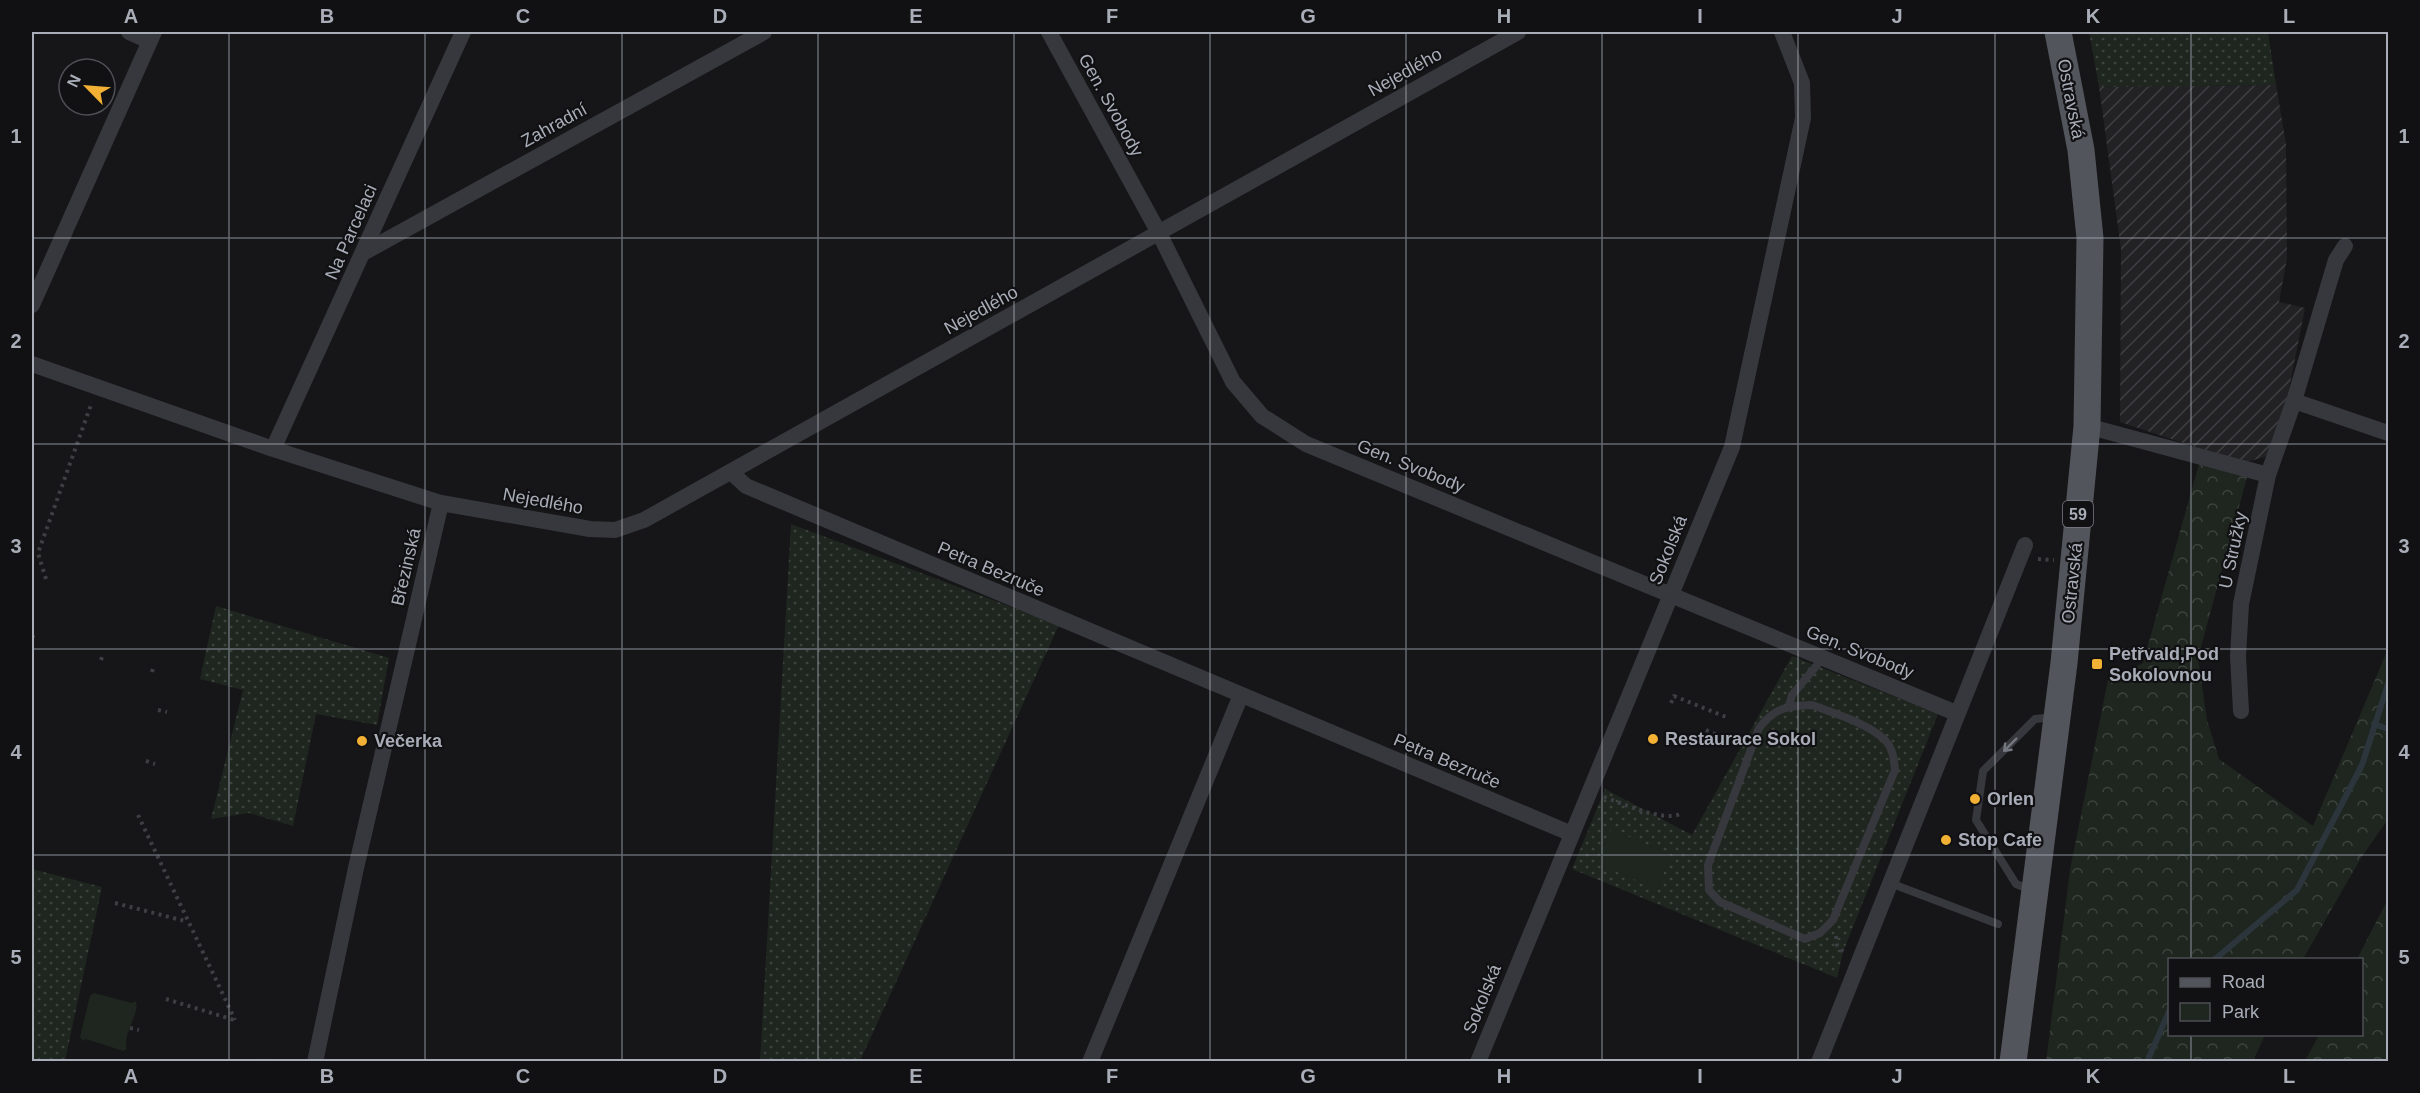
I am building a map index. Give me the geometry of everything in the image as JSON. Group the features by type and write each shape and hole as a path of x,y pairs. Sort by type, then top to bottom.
{"main road":[{"name":"Ostravská","path":"2013,1062 2057,716 2087,426 2090,238 2081,150 2058,32"}],"street":[{"path":"32,305 152,36 129,32"},
{"name":"Na Parcelaci","path":"273,449 463,32"},
{"name":"Zahradní","path":"363,253 764,32"},
{"name":"Gen. Svobody","path":"1049,32 1159,233 1233,382 1262,416 1306,444 1956,713"},
{"name":"Nejedlého","path":"441,503 590,529 615,530 644,520 1518,32"},
{"name":"Sokolská","path":"1478,1062 1732,447 1803,118 1802,83 1782,32"},
{"name":"U Stružky","path":"2241,711 2238,656 2241,604 2268,475 2294,401 2336,260 2345,246"},
{"path":"32,364 273,449 441,503"},
{"path":"2294,401 2388,433"},
{"path":"2087,426 2268,475"},
{"name":"Petra Bezruče","path":"731,472 746,486 1572,834"},
{"name":"Březinská","path":"315,1062 356,868 441,503"},
{"path":"1819,1062 1956,713 2025,545"},
{"path":"1090,1062 1241,696"}],"lane":[{"path":"1789,706 1792,695 1823,658"},
{"path":"1812,705 1847,718 1884,739 1893,755 1895,770 1833,920 1820,933 1805,939 1720,902 1709,890 1708,865 1759,728 1771,714 1789,706 1812,705"},
{"path":"2035,891 2016,884 1976,820 1983,771 2035,719 2057,716"},
{"path":"1890,883 1998,924"}],"path":[{"path":"46,579 38,553 98,387"},
{"path":"1671,703 1674,696 1726,717"},
{"path":"158,710 167,712"},
{"path":"1706,730 1717,735"},
{"path":"146,761 155,764"},
{"path":"1590,791 1633,808 1674,817 1680,814"},
{"path":"138,815 186,921 235,1020 166,999"},
{"path":"115,903 186,921"},
{"path":"1838,945 1843,952"},
{"path":"130,1028 139,1030"},
{"path":"264,1062 266,1056"}],"shaded area":[{"path":"2276,85 2286,144 2287,258 2279,302 2305,308 2288,394 2268,456 2243,463 2120,422 2121,249 2099,87"}],"green space":[{"path":"2089,32 2268,32 2276,85 2099,87"},
{"path":"2199,464 2247,477 2198,658 2207,720 2219,759 2313,826 2388,649 2388,819 2361,858 2304,958 2168,958 2168,1036 2265,1036 2253,1061 2046,1062 2070,870 2108,680 2143,663"},
{"path":"791,524 1059,625 860,1061 760,1062"},
{"path":"216,606 389,658 377,725 316,714 293,826 249,813 211,819 243,690 200,679"},
{"path":"1792,656 1938,714 1843,952 1837,978 1572,869 1605,789 1692,835"},
{"path":"1611,829 1671,855 1657,889 1596,863"},
{"path":"32,869 102,887 65,1061 32,1060"},
{"path":"2388,899 2388,1061 2305,1061 2318,1036 2363,1036 2363,958 2358,958"},
{"path":"94,993 132,1003 136,1001 136,1012 127,1037 127,1049 123,1051 86,1039 83,1041 80,1037 90,996"}],"waterway":[{"path":"2216,958 2297,890 2362,765 2388,684"},
{"path":"2374,724 2388,729"},
{"path":"2147,1062 2168,1014"}],"place":[{"name":"Petřvald,Pod Sokolovnou","path":"2097,664"},
{"name":"Restaurace Sokol","path":"1653,739"},
{"name":"Večerka","path":"362,741"},
{"name":"Orlen","path":"1975,799"},
{"name":"Stop Cafe","path":"1946,840"}]}
